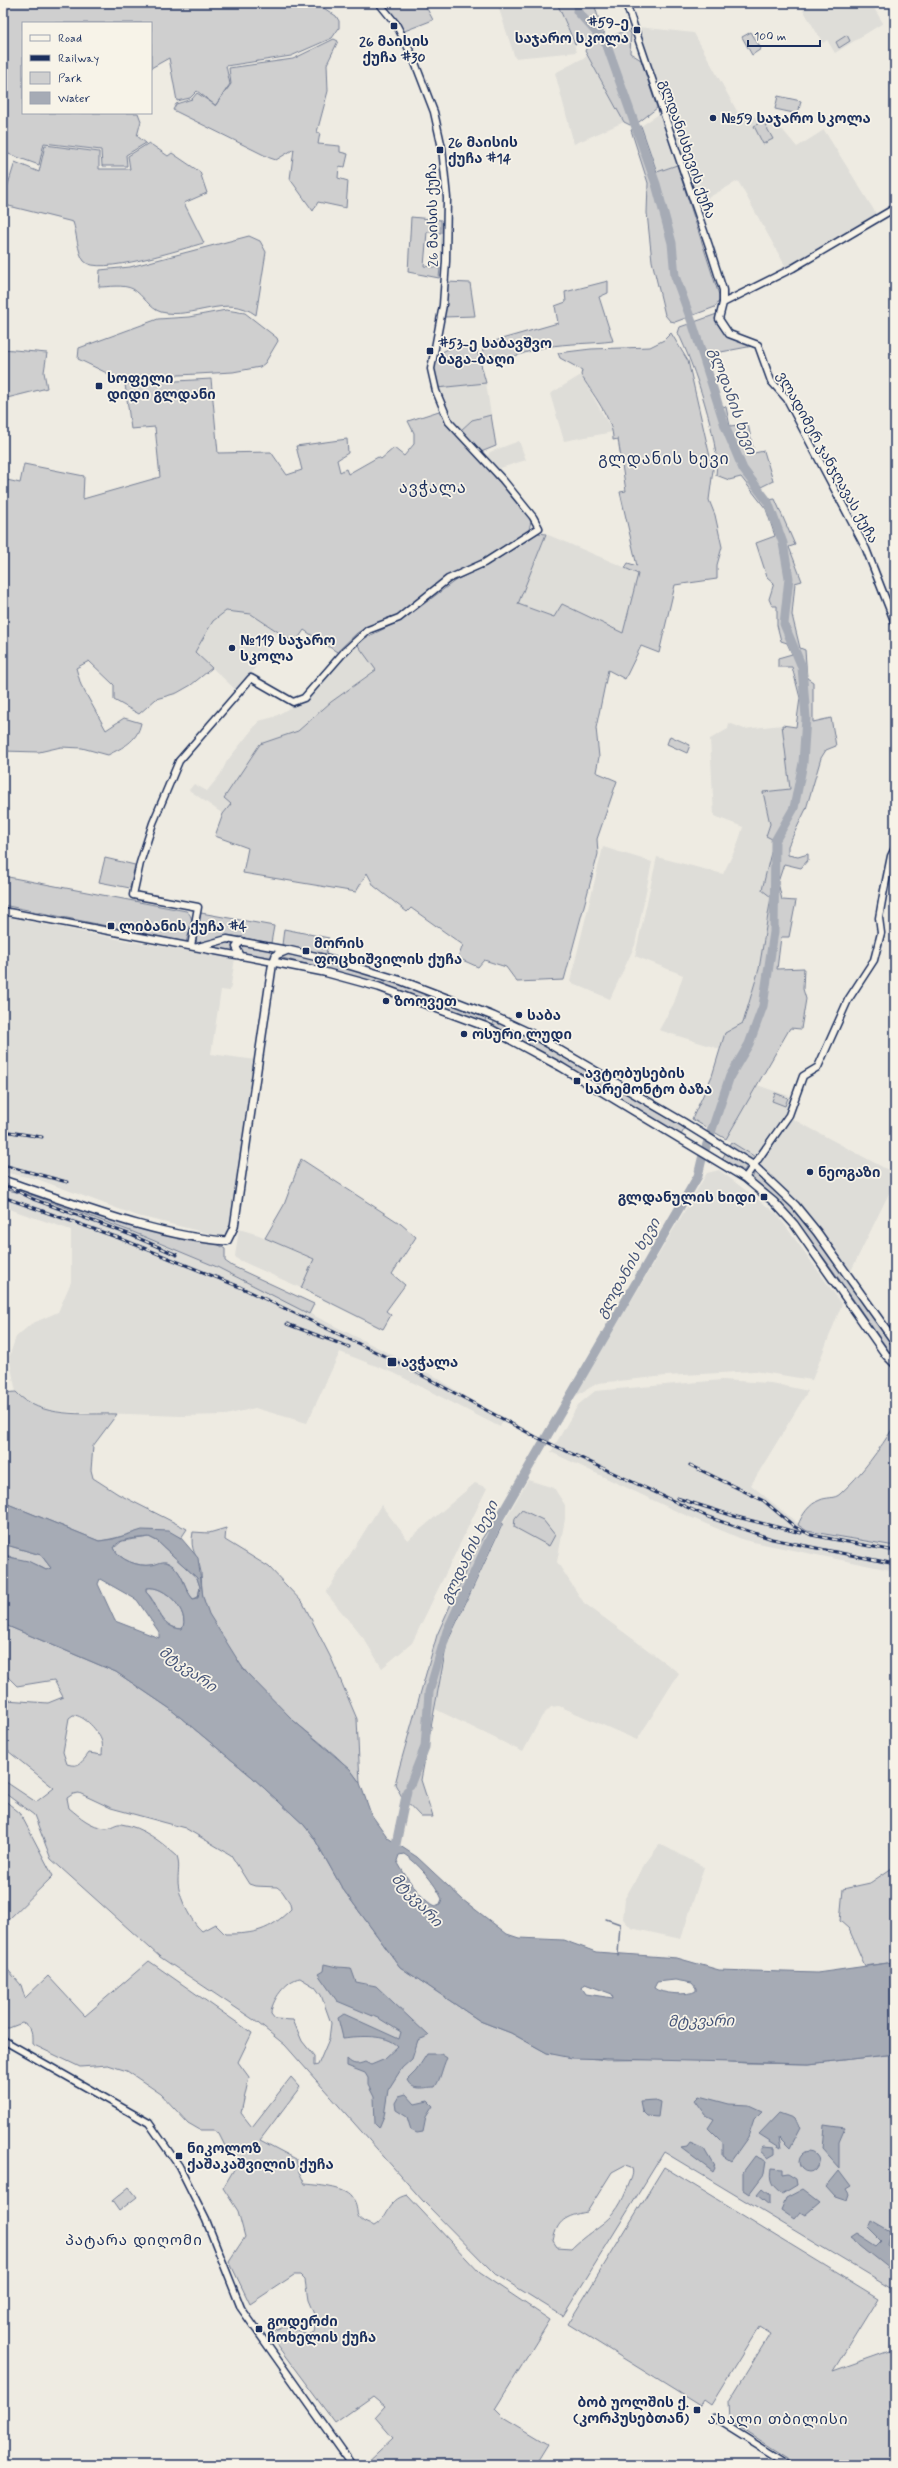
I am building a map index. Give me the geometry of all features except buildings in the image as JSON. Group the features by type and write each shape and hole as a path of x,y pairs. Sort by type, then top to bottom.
{"main road":[{"path":"3,1180 145,1225 186,1235 228,1241 234,1227 273,962 280,952 288,950 336,961 402,981 493,1016 532,1034 688,1125 754,1166 796,1205 817,1232 895,1342"},
{"path":"273,962 324,972 379,987 487,1027 561,1067 745,1178 774,1202 794,1224 886,1355 895,1364"}],"street":[{"name":"26 მაისის ქუჩა","path":"194,947 198,907 133,895 140,864 153,823 179,762 252,678 293,702 304,698 345,651 368,630 399,618 448,580 484,563 539,528 533,517 503,480 450,422 436,391 431,369 443,305 446,261 446,198 442,148 434,112 412,55 396,24 379,3"},
{"name":"გლდანისხევის ქუჩა","path":"626,3 723,290 723,303"},
{"path":"723,303 793,268 895,208"},
{"name":"ვლადიმერ ჯანჯღავას ქუჩა","path":"723,303 719,319 721,326 729,334 740,340 758,345 771,381 787,399 866,549 895,623"},
{"path":"745,1178 789,1115 803,1076 818,1067 848,1000 874,960 881,933 879,918 883,895 891,856 895,848"},
{"path":"3,911 273,962"},
{"path":"194,947 226,940 244,941 288,950"},
{"path":"241,956 236,947 244,941"},
{"path":"3,2040 149,2123 179,2166 206,2220 241,2308 352,2465"},
{"path":"714,2418 789,2465"}],"shaded area":[{"path":"497,3 557,3 577,52 515,58"},
{"path":"799,3 871,3 883,23 835,53 827,40 823,43"},
{"path":"638,27 694,33 738,113 776,122 797,147 824,130 877,215 787,269 738,181 697,204"},
{"path":"587,56 624,122 574,144 555,73"},
{"path":"659,114 677,165 657,172 641,126"},
{"path":"581,375 613,432 564,441 550,394"},
{"path":"486,383 491,415 472,420 460,431 448,418 437,388"},
{"path":"519,441 526,460 497,469 487,457 490,452"},
{"path":"546,534 638,573 623,633 563,604 554,617 518,604"},
{"name":"№119 საჯარო სკოლა","path":"226,611 251,614 278,632 248,678 236,690 195,652 213,621"},
{"path":"357,644 376,669 331,702 298,731 260,744 224,798 231,804 223,814 189,790 194,784 207,791 220,775 227,761 259,721 274,717 305,699"},
{"path":"729,723 744,729 782,725 790,789 764,792 770,824 766,836 774,839 762,889 771,897 759,969 743,1023 725,1033 720,1049 659,1030 674,1003 683,975 635,956 657,857 723,874 737,846 743,827 714,816 710,739 728,729"},
{"path":"603,847 652,862 635,945 610,999 570,982"},
{"path":"3,916 128,941 235,958 230,991 221,990 211,1054 256,1060 231,1226 227,1233 219,1236 138,1216 37,1179 3,1172"},
{"path":"757,1085 792,1097 783,1117 757,1158 726,1139"},
{"path":"791,1118 888,1170 895,1176 895,1181 850,1273 781,1187 758,1167"},
{"path":"719,1170 777,1214 842,1304 812,1380 755,1371 666,1376 598,1383 574,1397 707,1173"},
{"path":"3,1189 34,1196 133,1232 217,1267 436,1377 473,1402 504,1418 500,1427 394,1373 340,1352 307,1423 255,1408 226,1415 181,1416 48,1411 25,1402 16,1392 9,1357 16,1337 31,1324 58,1312 71,1282 71,1230 3,1207"},
{"path":"239,1229 259,1235 314,1260 301,1288 237,1259 235,1256"},
{"path":"722,1380 771,1383 808,1391 751,1485 807,1531 895,1546 895,1571 744,1540 678,1512 551,1452 578,1405 595,1391"},
{"path":"528,1480 554,1488 565,1505 565,1519 557,1562 584,1603 679,1673 637,1740 559,1706 551,1707 542,1716 523,1752 435,1709 447,1643 503,1523"},
{"path":"475,1483 487,1488 412,1643 382,1668 364,1639 326,1593 381,1505 408,1540"},
{"path":"660,1844 704,1867 681,1939 631,1928 623,1919 625,1898 644,1865"}],"green space":[{"path":"3,3 316,3 336,16 339,21 339,28 332,38 291,56 226,66 230,84 215,106 231,84 229,68 293,59 334,39 338,41 327,64 328,91 317,132 320,133 318,144 340,146 340,152 348,154 345,167 339,166 338,178 348,181 346,208 318,202 313,211 290,179 294,149 276,160 173,110 176,104 192,99 197,93 215,105 197,91 190,98 177,101 169,58 152,67 152,22 22,22 22,114 138,114 141,121 137,136 146,143 126,155 127,166 102,166 101,150 44,143 39,165 3,152"},
{"path":"382,3 424,3 433,20 402,32 392,14"},
{"path":"557,3 594,3 602,31 605,33 575,44"},
{"path":"628,30 631,34 630,53 641,60 657,108 639,122 630,125 624,122 585,51 588,45"},
{"path":"751,32 761,49 752,55 742,37"},
{"path":"847,35 850,41 839,48 836,42"},
{"path":"778,96 801,101 798,114 775,109"},
{"path":"763,121 773,139 763,144 754,126"},
{"path":"641,126 657,172 677,165 719,295 719,301 715,307 675,322 670,321 665,315 652,261 647,213 648,183 631,130"},
{"path":"149,143 168,156 172,153 200,172 207,193 184,203 204,243 122,264 105,266 92,265 84,261 78,248 73,222 5,205 6,191 15,162 39,172 45,145 99,152 99,169 130,169 128,156"},
{"path":"411,217 441,220 441,233 427,232 424,266 440,268 439,278 408,272"},
{"path":"249,236 260,241 266,252 256,315 245,309 234,306 222,306 186,313 173,314 161,312 153,308 140,295 129,287 99,287 100,270 130,267"},
{"path":"608,281 608,293 599,297 613,341 554,346 495,361 487,361 485,359 483,353 484,344 558,323 555,306 566,302 565,292"},
{"path":"447,282 470,283 475,316 444,317"},
{"path":"226,310 245,313 277,338 278,341 265,363 260,367 233,372 125,378 115,377 78,359 79,348 158,319 189,317"},
{"path":"717,314 717,321 723,332 740,342 753,346 705,355 720,405 726,407 730,426 748,424 754,453 764,451 773,481 761,487 768,500 775,499 795,545 789,547 802,581 795,583 792,615 800,648 805,650 807,678 813,682 813,722 831,718 836,746 826,750 821,758 806,809 788,846 788,855 798,857 808,854 808,860 801,868 784,864 778,882 782,900 796,901 789,937 781,937 777,969 804,968 803,989 806,999 801,1029 790,1028 726,1139 692,1119 712,1076 725,1033 743,1023 759,969 771,897 762,890 774,840 766,836 770,824 763,792 790,789 782,725 796,727 800,698 792,667 778,667 778,658 792,654 787,643 781,641 777,625 777,606 772,606 769,599 774,583 767,577 756,543 775,536 766,509 741,477 729,480 716,475 714,443 710,424 698,382 678,333 680,327"},
{"path":"671,333 688,361 713,470 709,500 715,515 722,547 717,565 717,579 675,585 659,653 641,646 625,679 608,670 596,728 599,757 596,772 617,781 597,839 598,854 564,980 517,982 506,967 484,960 478,967 458,958 463,945 411,908 407,912 374,886 367,873 356,892 243,873 248,848 215,836 223,814 231,804 224,798 260,744 298,731 331,702 376,670 357,644 363,639 404,619 456,580 490,564 538,533 546,534 518,604 554,617 562,604 623,633 638,574 625,568 628,563 637,566 620,492 626,491 618,439 613,440 610,424 601,406 581,375 582,370 560,358 558,353 591,349 650,347 664,340"},
{"path":"471,346 477,350 486,383 437,388 433,364 436,358 444,351 449,349"},
{"path":"3,349 47,353 44,372 47,388 3,399"},
{"path":"211,379 218,453 271,452 287,475 302,470 296,446 347,439 348,453 337,460 340,472 346,469 348,474 378,457 381,459 394,448 404,456 414,444 414,433 408,421 439,411 448,426 482,462 529,517 531,521 529,530 481,560 441,581 400,615 369,626 357,633 337,652 304,630 295,643 251,614 226,611 213,621 195,652 212,668 191,685 177,693 156,699 139,714 114,700 114,685 89,661 76,668 81,685 106,730 124,718 141,723 139,730 133,739 129,743 108,755 82,748 61,747 39,752 3,751 3,494 7,480 20,483 24,464 84,476 83,499 160,477 155,427 131,429 125,384"},
{"path":"491,415 496,446 481,452 460,431 472,420"},
{"path":"670,736 690,745 687,753 667,744"},
{"path":"105,858 135,865 130,888 99,882"},
{"path":"3,876 186,911 191,917 192,921 186,942 3,905"},
{"path":"201,913 274,926 271,943 233,936 197,943 195,936"},
{"path":"284,929 329,938 326,954 282,945"},
{"path":"227,942 237,942 234,948 235,953 202,948"},
{"path":"245,944 278,950 270,960 243,955 241,948"},
{"path":"285,954 323,961 394,980 487,1017 484,1023 342,974 279,957"},
{"path":"495,1020 589,1070 584,1077 492,1026"},
{"path":"599,1078 685,1128 681,1135 596,1084"},
{"path":"775,1093 788,1098 785,1106 772,1101"},
{"path":"731,1142 757,1158 750,1161 729,1145"},
{"path":"726,1152 747,1166 744,1171 722,1159"},
{"path":"301,1159 401,1224 416,1237 392,1274 405,1285 386,1311 391,1315 383,1329 301,1288 314,1259 265,1238 284,1205"},
{"path":"755,1171 801,1216 895,1346 895,1359 811,1240 772,1197 752,1179"},
{"path":"3,1184 219,1245 225,1249 225,1261 232,1266 314,1304 309,1314 217,1267 133,1232 34,1196 3,1189"},
{"path":"16,1392 26,1401 37,1407 50,1411 77,1414 117,1414 93,1446 91,1470 93,1478 118,1494 187,1529 181,1538 170,1533 150,1531 99,1541 3,1502 3,1393"},
{"path":"895,1425 895,1546 807,1531 798,1525 812,1504 822,1499 838,1496 856,1478 883,1444"},
{"path":"522,1510 543,1520 555,1535 549,1546 514,1527 515,1518"},
{"path":"503,1523 447,1643 421,1780 433,1817 421,1817 402,1797 395,1784 400,1765 437,1635 476,1548 487,1531"},
{"path":"226,1528 225,1540 269,1567 303,1603 332,1660 357,1719 360,1783 338,1758 294,1721 254,1681 227,1647 208,1613 203,1597 200,1566 192,1544 193,1532 209,1533"},
{"path":"149,1537 157,1541 197,1578 200,1587 198,1597 193,1599 181,1575 169,1564 135,1564 120,1556 114,1548 122,1541"},
{"path":"3,1544 41,1555 51,1568 46,1570 8,1556 3,1553"},
{"path":"146,1588 161,1590 174,1601 180,1608 183,1615 184,1622 182,1629 168,1624 163,1619 154,1602 146,1592"},
{"path":"3,1624 116,1672 169,1708 251,1776 304,1825 314,1838 342,1888 400,1967 480,2021 511,2033 547,2053 606,2060 698,2059 745,2063 809,2064 895,2054 895,2291 664,2152 563,2316 495,2274 423,2201 285,2045 254,2020 160,1957 51,1859 34,1815 6,1794 3,1796 3,1780 36,1802 54,1788 3,1747 3,1702 6,1700 48,1703 63,1697 54,1680 17,1686 3,1672","holes":["73,1715 77,1716 90,1724 98,1733 102,1742 102,1755 89,1753 77,1765 67,1764 63,1752 69,1718","79,1793 111,1808 185,1828 231,1855 249,1884 255,1886 277,1887 282,1891 290,1903 291,1909 268,1927 253,1932 225,1934 215,1924 202,1931 194,1922 180,1894 178,1881 179,1865 177,1856 158,1841 137,1828 119,1824 106,1828 95,1826 86,1821 69,1808 67,1798 73,1794","300,1978 315,1987 321,1995 331,2023 329,2039 318,2065 314,2066 314,2056 302,2041 293,2020 275,2019 271,2014 276,1997 285,1987","625,2165 631,2167 633,2171 631,2180 618,2208 612,2215 572,2248 557,2247 553,2241 557,2228 568,2217 587,2212 612,2172"]},
{"path":"3,1799 20,1813 53,1876 3,1925"},
{"path":"895,1866 895,1962 865,1966 849,1929 840,1921 843,1889 870,1883"},
{"path":"149,1961 252,2033 238,2062 249,2077 241,2113 252,2127 291,2077 300,2087 260,2140 296,2159 299,2172 305,2184 330,2187 348,2194 355,2202 357,2214 361,2220 374,2226 383,2218 395,2201 400,2197 407,2195 480,2273 550,2320 495,2409 503,2417 548,2444 535,2465 364,2465 393,2438 375,2417 385,2406 373,2396 335,2423 268,2333 284,2326 308,2335 314,2332 316,2319 308,2300 305,2280 300,2275 294,2275 250,2304 229,2261 245,2237 238,2211 223,2188 236,2166 237,2159 225,2146 219,2134 214,2130 200,2130 188,2123 161,2094 127,2071 108,2065 80,2067 32,2044 31,2031 28,2026 22,2023 9,2028 3,2028 3,1964 21,1985 25,1998 48,1976 85,2016"},
{"path":"664,2167 878,2298 833,2371 895,2349 895,2465 799,2465 730,2421 729,2401 770,2334 759,2327 711,2405 704,2400 700,2406 568,2324"},
{"path":"129,2187 137,2197 119,2211 112,2201"}],"water":[{"name":"მტკვარი","path":"3,1502 99,1541 113,1539 142,1530 169,1531 181,1538 198,1558 203,1597 209,1614 244,1670 294,1721 350,1769 360,1783 371,1814 388,1838 417,1857 463,1900 507,1934 519,1938 563,1940 596,1952 677,1958 719,1970 817,1973 895,1962 895,2054 809,2064 572,2058 547,2053 511,2033 480,2021 400,1967 342,1888 314,1838 304,1825 251,1776 169,1708 116,1672 3,1624 3,1553 9,1557 28,1561 46,1570 51,1568 41,1555 3,1544","holes":["149,1537 157,1541 197,1578 200,1587 198,1598 193,1599 179,1573 172,1565 166,1562 153,1565 140,1565 130,1562 120,1556 114,1548 116,1544 129,1539","100,1579 137,1600 159,1632 159,1638 115,1621 98,1584","146,1588 161,1590 168,1595 180,1608 183,1615 184,1622 182,1629 174,1628 168,1624 160,1615 146,1592","404,1854 426,1874 442,1899 440,1904 435,1906 430,1904 419,1893 397,1861 399,1855","675,1980 692,1983 696,1988 696,1991 692,1993 675,1994 663,1992 654,1988 657,1982","585,1984 612,1994 613,1998 586,1994 582,1988"]},
{"path":"324,1964 351,1968 356,1982 376,1986 429,2036 418,2040 412,2059 402,2068 388,2090 384,2116 379,2128 375,2124 374,2097 368,2085 368,2078 365,2073 347,2066 347,2059 357,2064 365,2062 371,2065 383,2060 398,2046 387,2039 365,2036 343,2038 338,2018 344,2014 399,2039 401,2032 380,2019 337,2001 318,1974 323,1971"},
{"path":"427,2054 441,2054 447,2058 439,2080 435,2087 422,2088 412,2086 407,2080 416,2071"},
{"path":"406,2094 415,2104 428,2101 433,2106 426,2117 423,2132 417,2133 411,2130 407,2117 396,2110 395,2103 399,2096"},
{"path":"699,2096 729,2104 749,2105 762,2111 754,2119 748,2137 731,2161 723,2156 723,2143 708,2128 714,2119 706,2115 695,2100"},
{"path":"655,2100 660,2102 658,2117 647,2116 642,2111 640,2101"},
{"path":"779,2113 793,2118 801,2127 790,2148 779,2137 781,2148 759,2134"},
{"path":"824,2125 845,2128 839,2142 839,2168 822,2149"},
{"path":"690,2143 704,2149 715,2168 713,2172 681,2148 687,2147"},
{"path":"763,2147 775,2148 775,2154 768,2158 760,2151"},
{"path":"809,2152 816,2155 819,2162 816,2169 809,2172 802,2169 799,2162 802,2155"},
{"path":"755,2156 766,2161 764,2174 749,2194 743,2190 743,2172"},
{"path":"771,2168 782,2169 782,2175 788,2174 796,2179 797,2185 782,2194 773,2186 770,2177"},
{"path":"839,2171 851,2187 846,2190 849,2195 847,2201 835,2197 826,2187"},
{"path":"762,2189 769,2195 769,2205 757,2195"},
{"path":"803,2189 820,2202 805,2215 800,2212 794,2219 781,2210 786,2198"},
{"path":"871,2221 890,2232 887,2244 890,2246 895,2243 895,2273 850,2237 856,2233 876,2246 881,2241 868,2228"}],"waterway":[{"name":"გლდანის ხევი","path":"410,1785 425,1747 429,1692 447,1631 500,1517 698,1176 702,1159 730,1076 749,1044 763,1006 774,932 775,841 794,808 803,763 806,718 802,667 784,624 789,578 783,543 768,502 743,469 725,426 693,325 675,276 672,243 656,184 606,43 577,11 580,3"},
{"name":"გლდანის ხევი","path":"392,1854 396,1844 407,1791"},
{"path":"606,1919 620,1924 618,1955"}],"railway":[{"path":"3,1131 42,1137"},
{"path":"3,1165 67,1182"},
{"path":"3,1184 33,1199 131,1235 177,1255"},
{"path":"3,1197 119,1238 240,1287 399,1363 536,1437 708,1517 772,1539 895,1564"},
{"path":"287,1324 349,1347"},
{"path":"690,1465 764,1501 795,1527 811,1535 895,1551"},
{"path":"677,1498 737,1517 801,1533"}],"place":[{"name":"26 მაისის ქუჩა #30","path":"394,26"},
{"name":"#59-ე საჯარო სკოლა","path":"637,30"},
{"name":"№59 საჯარო სკოლა","path":"713,118"},
{"name":"26 მაისის ქუჩა #14","path":"440,150"},
{"name":"#53-ე საბავშვო ბაგა-ბაღი","path":"430,351"},
{"name":"სოფელი დიდი გლდანი","path":"99,386"},
{"name":"№119 საჯარო სკოლა","path":"232,648"},
{"name":"ლიბანის ქუჩა #4","path":"111,926"},
{"name":"მორის ფოცხიშვილის ქუჩა","path":"306,951"},
{"name":"ზოოვეთ","path":"386,1001"},
{"name":"საბა","path":"519,1015"},
{"name":"ოსური ლუდი","path":"464,1034"},
{"name":"ავტობუსების სარემონტო ბაზა","path":"577,1081"},
{"name":"ნეოგაზი","path":"810,1172"},
{"name":"გლდანულის ხიდი","path":"764,1197"},
{"name":"ავჭალა","path":"392,1362"},
{"name":"ნიკოლოზ ქაშაკაშვილის ქუჩა","path":"179,2156"},
{"name":"გოდერძი ჩოხელის ქუჩა","path":"259,2329"},
{"name":"ბობ უოლშის ქ. (კორპუსებთან)","path":"697,2410"}],"district":[{"name":"გლდანის ხევი","path":"664,458"},
{"name":"ავჭალა","path":"433,487"},
{"name":"პატარა დიღომი","path":"134,2240"},
{"name":"ახალი თბილისი","path":"778,2419"}]}
